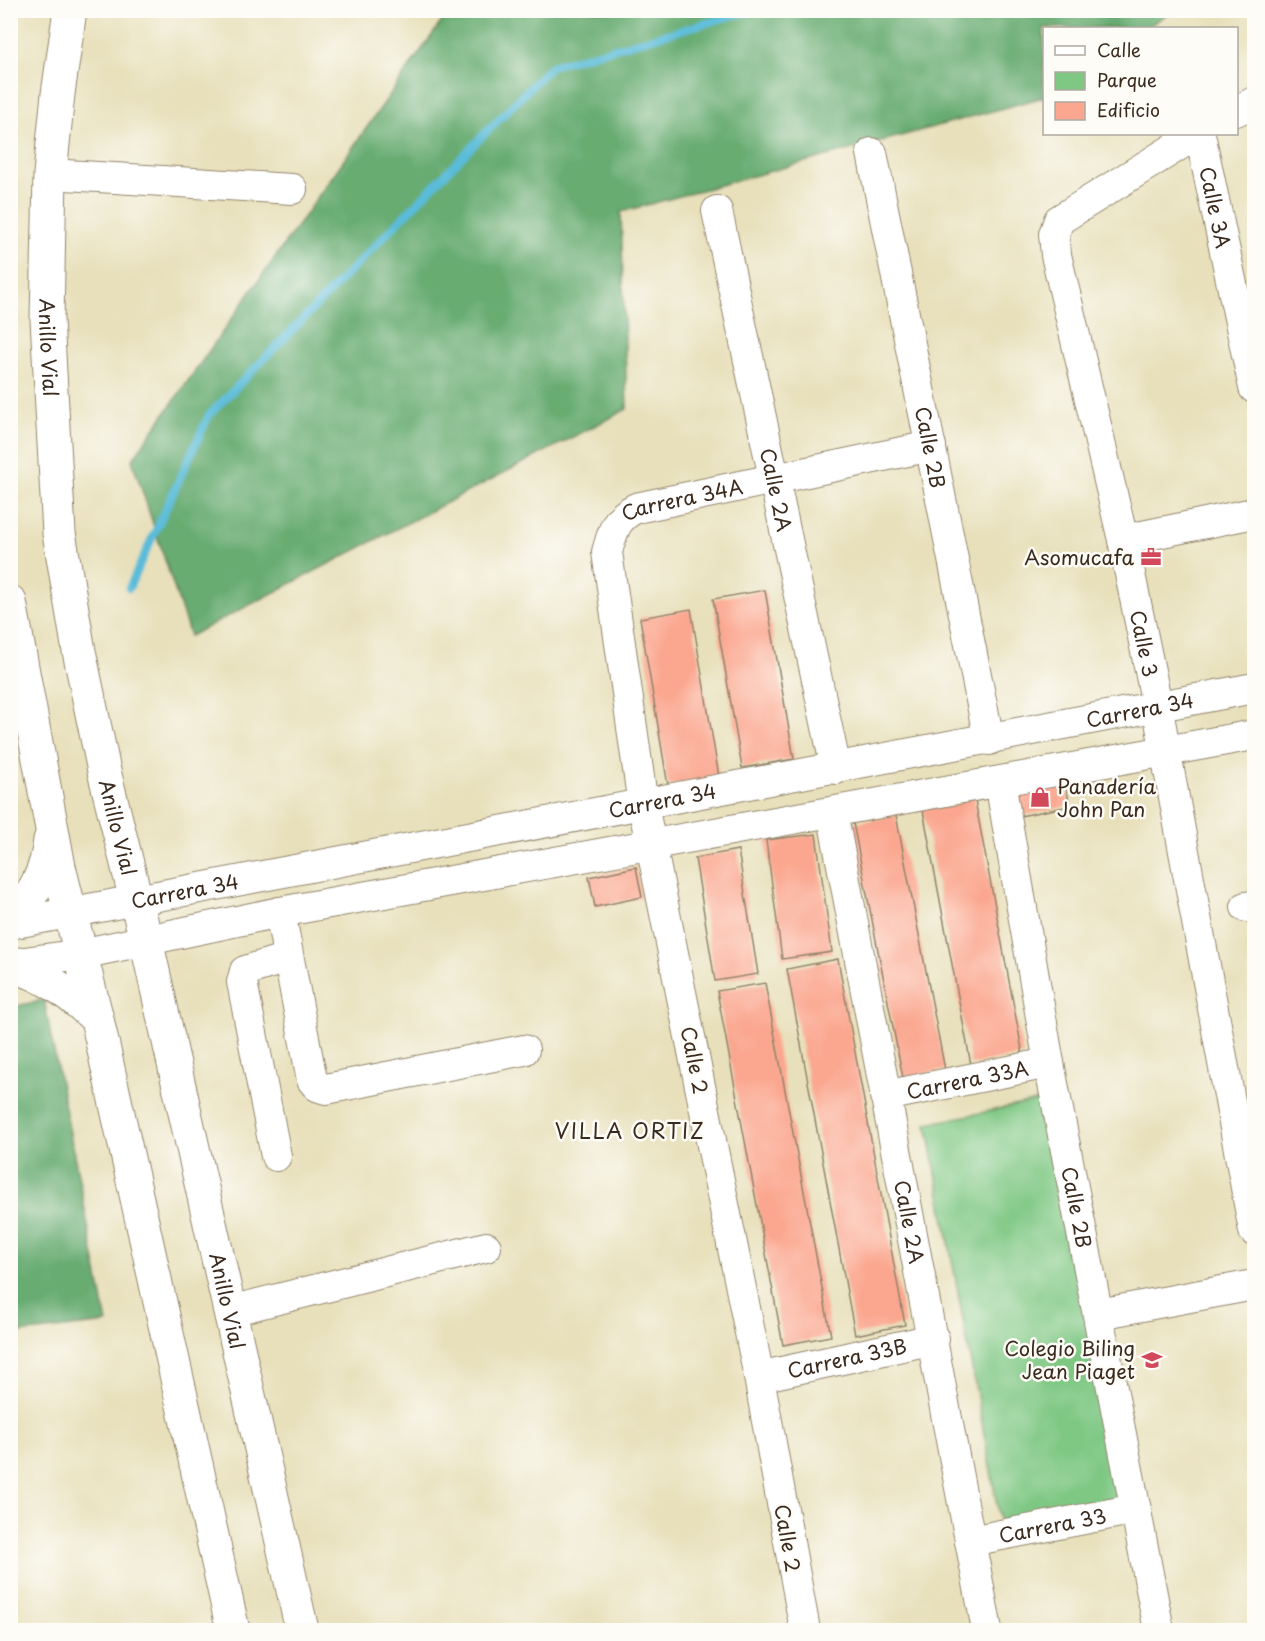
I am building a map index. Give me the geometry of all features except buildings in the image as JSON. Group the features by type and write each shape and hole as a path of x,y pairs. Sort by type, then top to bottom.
{"highway":[{"name":"Anillo Vial","path":"70,10 50,174 47,319 59,533 95,727 146,940 302,1630"},
{"path":"10,602 50,829 97,1019 233,1630"},
{"path":"10,919 23,907 38,884 48,859 50,829"},
{"path":"10,965 34,972 57,983 97,1019"}],"street":[{"path":"1238,110 1254,102"},
{"name":"Calle 3","path":"1196,135 1059,220 1054,234 1056,255 1123,540 1157,705 1254,1231"},
{"name":"Calle 3A","path":"1198,135 1254,388"},
{"name":"Calle 2B","path":"872,153 989,740"},
{"path":"50,174 292,189"},
{"name":"Calle 2A","path":"717,211 836,769"},
{"name":"Carrera 34A","path":"614,525 623,514 636,508 931,446"},
{"path":"1123,540 1254,513"},
{"name":"Calle 2","path":"614,525 607,552 644,806 759,1377 805,1630"},
{"name":"Carrera 34","path":"10,924 644,806 1254,688"},
{"name":"Carrera 34","path":"10,965 81,954 280,912 652,847 1254,735"},
{"name":"Calle 2B","path":"1000,782 1049,1063 1159,1630"},
{"name":"Calle 2A","path":"832,812 885,1096 934,1339 987,1630"},
{"path":"280,912 312,1080 317,1086 326,1089 370,1082 524,1050"},
{"path":"276,1156 243,977 245,971 287,958"},
{"name":"Carrera 33A","path":"885,1096 1049,1063"},
{"path":"230,1311 486,1247"},
{"path":"1099,1314 1254,1285"},
{"name":"Carrera 33B","path":"759,1377 934,1339"},
{"name":"Carrera 33","path":"970,1541 1136,1509"}],"green space":[{"path":"449,11 1172,11 1148,27 1043,27 1043,97 621,212 627,409 190,636 132,460"},
{"path":"44,1000 107,1323 11,1334 11,1007"},
{"path":"1047,1099 1126,1502 1001,1526 927,1124"}],"waterway":[{"path":"129,588 209,415 551,66 753,10"}],"place":[{"name":"Asomucafa","path":"1151,557"},
{"name":"Panadería John Pan","path":"1040,797"},
{"name":"Colegio Biling Jean Piaget","path":"1152,1360"}],"district":[{"name":"VILLA ORTIZ","path":"630,1130"}]}
